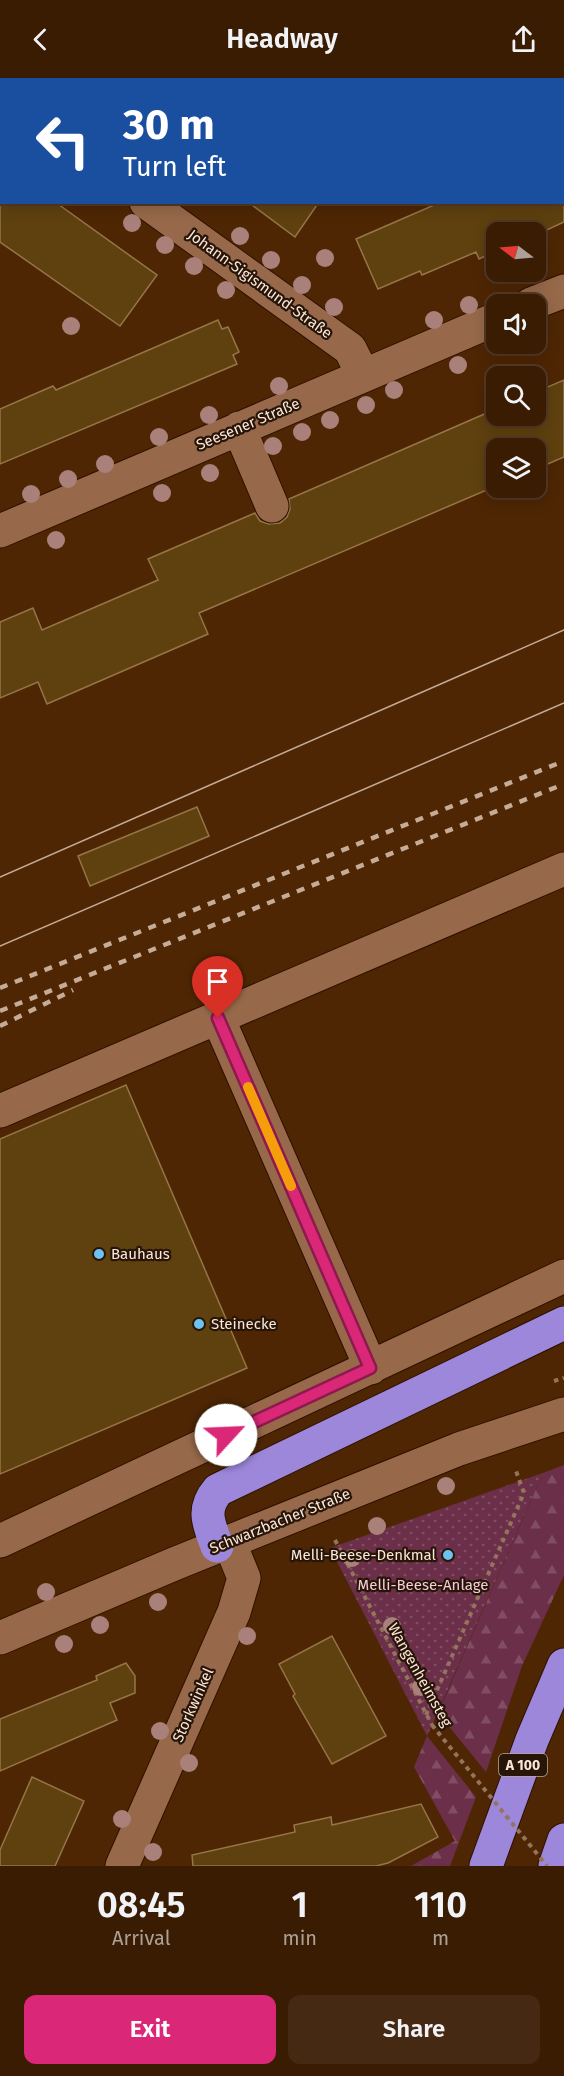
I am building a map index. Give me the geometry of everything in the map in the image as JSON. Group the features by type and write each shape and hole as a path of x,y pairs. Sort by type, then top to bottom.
{"highway":[{"path":"223,1544 206,1515 211,1498 218,1490 564,1323"},
{"name":"A 100","path":"486,1866 532,1740 564,1665"},
{"path":"555,1866 564,1840"}],"street":[{"name":"Johann-Sigismund-Straße","path":"149,204 350,349 363,375"},
{"path":"546,298 564,291"},
{"name":"Seesener Straße","path":"0,531 486,323"},
{"path":"239,428 272,506"},
{"path":"0,1111 564,869"},
{"path":"218,1018 370,1368"},
{"path":"0,1540 564,1276"},
{"name":"Schwarzbacher Straße","path":"0,1638 223,1544 459,1449 550,1419"},
{"name":"Storkwinkel","path":"122,1866 234,1612 244,1578 223,1544"}],"path":[{"path":"426,1715 524,1493 516,1471"},
{"name":"Wangenheimsteg","path":"335,1540 432,1725 547,1866"}],"green space":[{"path":"564,1465 564,1575 522,1666 486,1772 438,1713 543,1473"},
{"name":"Melli-Beese-Anlage","path":"543,1473 432,1725 427,1736 330,1548"},
{"path":"427,1736 476,1797 450,1866 411,1866 455,1841 414,1767"}],"building":[{"path":"0,204 58,204 157,275 120,326 0,242"},
{"path":"251,204 318,204 295,237"},
{"path":"436,204 564,204 564,222 546,230 546,222 486,222 486,256 479,259 476,252 422,275 420,271 378,289 356,239"},
{"path":"218,320 222,329 228,327 239,352 233,355 237,364 0,464 0,409 53,386 56,390"},
{"path":"564,380 564,457 546,465 546,438 486,438 486,490 199,613 208,634 47,704 38,682 0,698 0,622 33,608 42,630 158,580 148,559 255,513 260,521 269,524 280,523 287,517 290,509 289,499 486,413 486,426 546,426 546,388"},
{"path":"197,807 209,836 90,886 78,856"},
{"name":"Bauhaus","path":"126,1085 247,1368 0,1474 0,1139"},
{"path":"332,1636 386,1736 332,1764 293,1696 295,1694 279,1664"},
{"path":"126,1663 135,1676 135,1693 110,1703 117,1720 0,1771 0,1719 97,1680 96,1676"},
{"path":"32,1777 84,1801 55,1866 0,1866 0,1850"},
{"path":"421,1804 438,1837 388,1863 376,1866 193,1866 192,1855 295,1832 294,1825 331,1817 332,1825"}],"tram line":[{"path":"0,877 564,630"},
{"path":"0,946 564,703"}],"railway":[{"path":"0,988 564,761"},
{"path":"0,1011 564,784"},
{"path":"0,1026 73,990"}],"slow traffic":[{"path":"248,1087 291,1186"}],"place":[{"name":"Bauhaus","path":"99,1254"},
{"name":"Steinecke","path":"199,1324"},
{"name":"Melli-Beese-Denkmal","path":"448,1555"}],"route":[{"path":"218,1018 370,1368 226,1435"}]}
